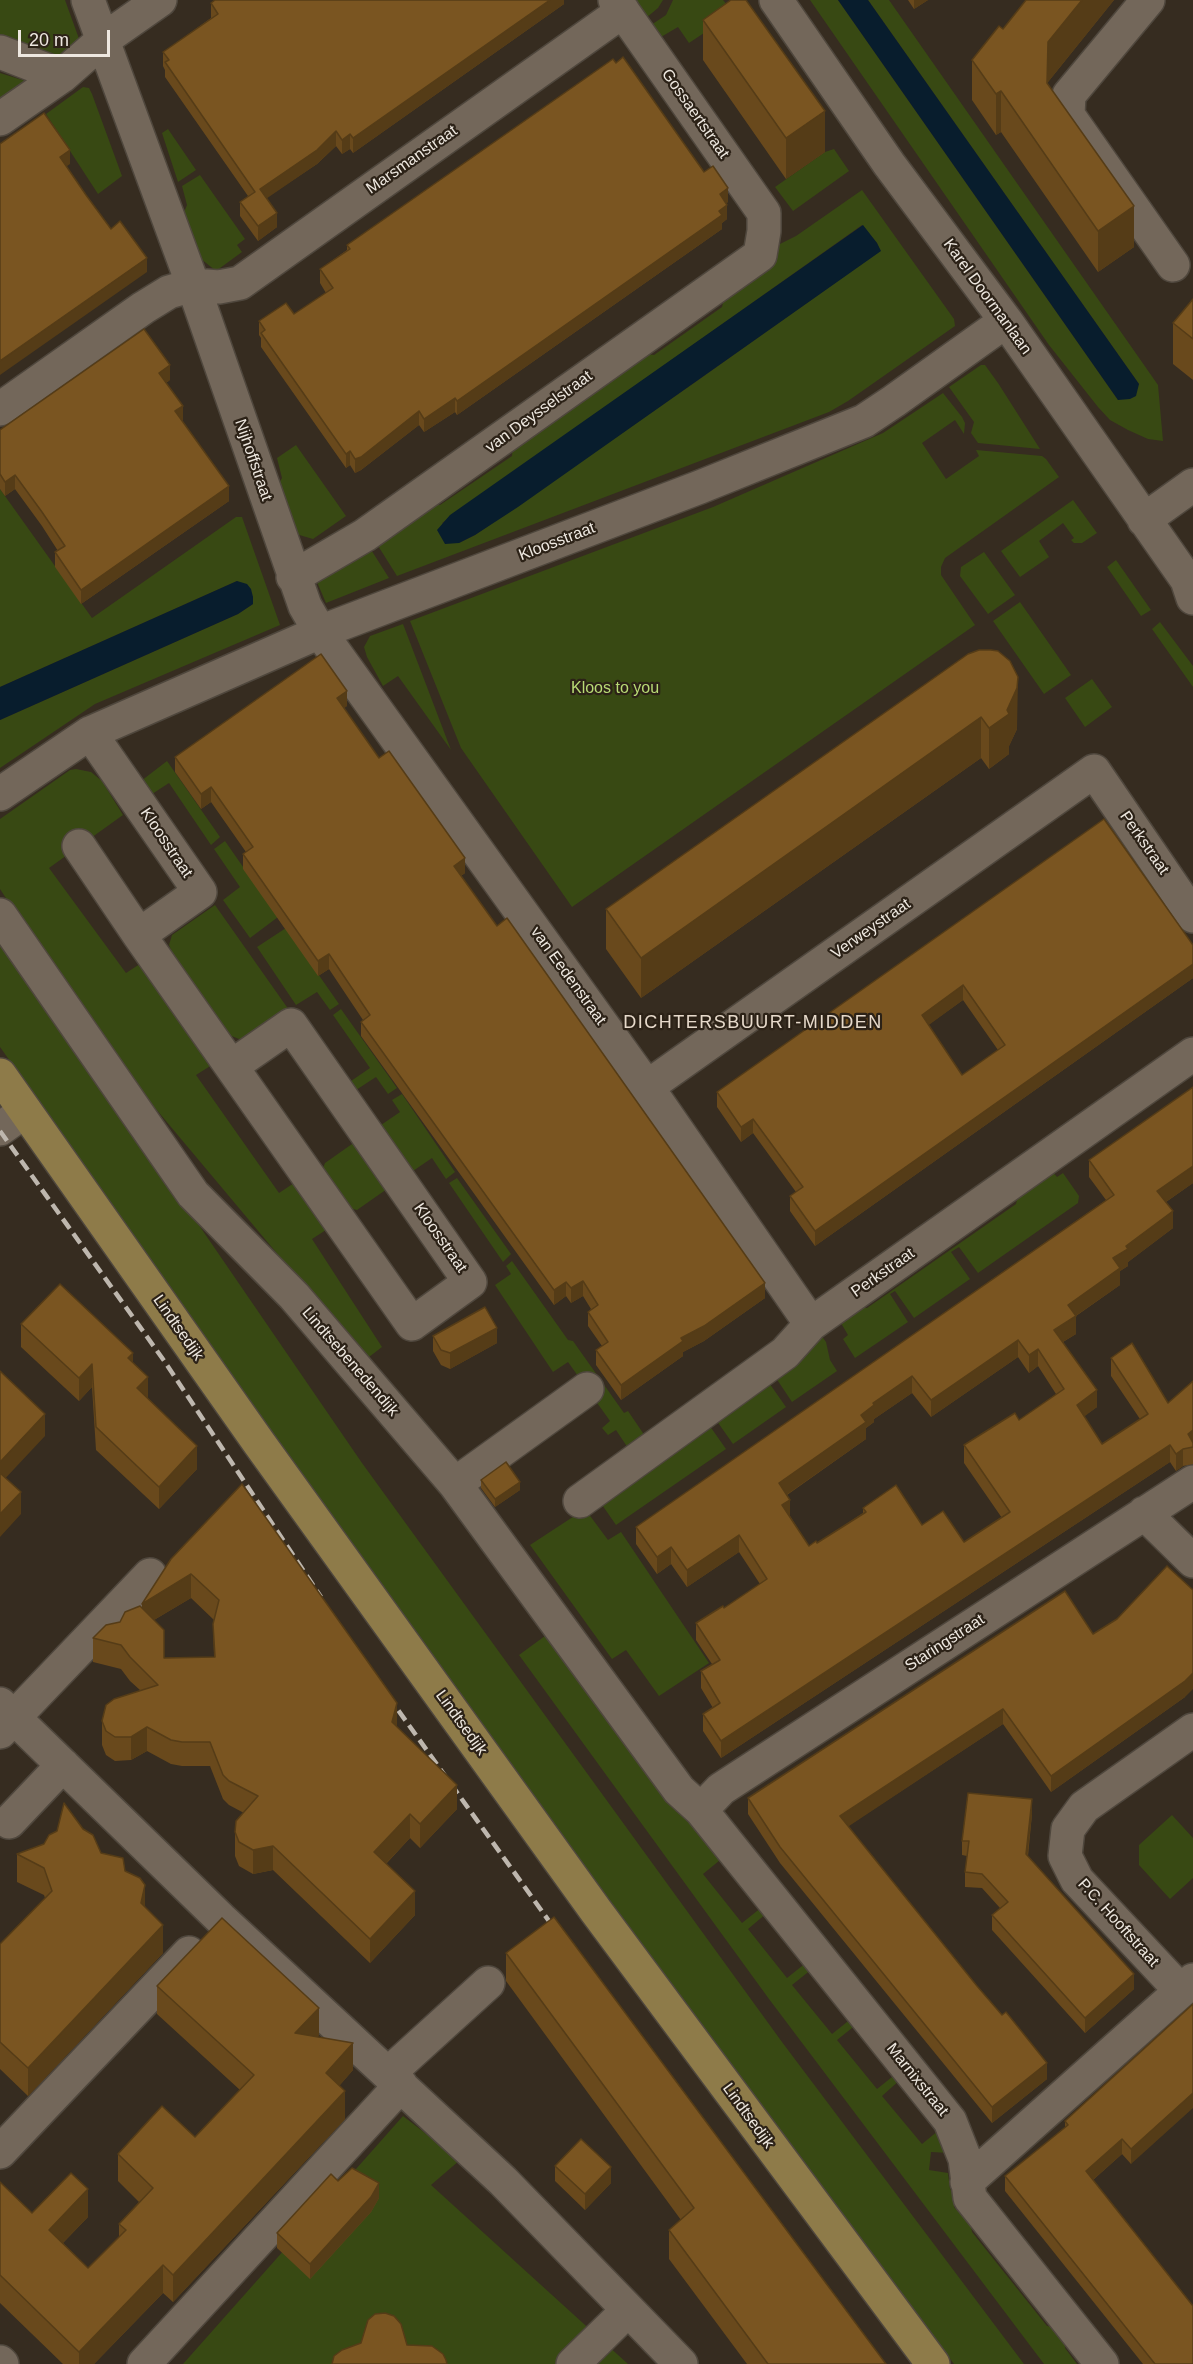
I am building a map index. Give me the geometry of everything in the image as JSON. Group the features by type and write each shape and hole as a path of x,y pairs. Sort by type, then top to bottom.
{"main road":[{"name":"Lindtsedijk","path":"0,1075 13,1120 259,1443 596,1911 933,2364"}],"street":[{"name":"Nijhoffstraat","path":"88,0 193,285 293,577 305,606 320,632"},
{"path":"0,119 62,76 103,40 160,0"},
{"name":"Karel Doormanlaan","path":"776,0 889,164 1006,321 1186,580 1193,598"},
{"path":"1148,0 1069,95 1068,115 1173,265"},
{"name":"Gossaertstraat","path":"619,5 764,213 764,231"},
{"name":"Marsmanstraat","path":"193,285 219,287 240,283 619,5"},
{"path":"0,52 62,76"},
{"name":"van Deysselstraat","path":"293,577 365,535 760,255 764,231"},
{"path":"0,409 143,308 169,292 193,285"},
{"name":"Kloosstraat","path":"0,794 90,733 320,632 700,488 864,421 1006,321"},
{"path":"1144,520 1193,485"},
{"name":"van Eedenstraat","path":"320,632 647,1087 811,1324"},
{"name":"Kloosstraat","path":"90,733 200,892 139,935"},
{"name":"Verweystraat","path":"647,1087 1094,771"},
{"name":"Perkstraat","path":"1094,771 1193,916"},
{"name":"Kloosstraat","path":"79,846 139,935 412,1324 470,1282 291,1025 232,1066"},
{"name":"Lindtsebenedendijk","path":"0,915 193,1194 294,1296 455,1484 679,1790 701,1810"},
{"name":"Perkstraat","path":"580,1502 785,1353 811,1324 1193,1054"},
{"path":"455,1484 587,1389"},
{"name":"Staringstraat","path":"701,1810 721,1789 1193,1482"},
{"path":"1144,1513 1193,1561"},
{"path":"150,1575 5,1718 63,1765 221,1919 503,2181 681,2364"},
{"name":"P.C. Hooftstraat","path":"967,2182 1187,1986 1077,1880 1065,1856 1068,1829 1084,1807 1193,1730"},
{"path":"9,1822 63,1765"},
{"name":"Marnixstraat","path":"701,1810 950,2121 965,2159 970,2198 1102,2364"},
{"path":"0,2152 221,1919"},
{"path":"144,2364 395,2079 488,1983"},
{"path":"573,2364 627,2311"}],"green space":[{"path":"0,0 65,0 82,47 73,55 57,57 0,40"},
{"path":"634,0 663,0 658,8 646,18"},
{"path":"673,0 723,0 734,13 689,43 678,27 661,37 651,25 666,15"},
{"path":"810,0 838,0 1118,400 1139,384 868,0 889,0 1158,385 1163,441 1148,439 1128,430 1110,420 1098,407 1049,345"},
{"path":"0,73 32,83 0,106"},
{"path":"83,87 89,88 92,94 122,176 98,194 46,114"},
{"path":"168,129 196,170 178,182 162,133"},
{"path":"834,149 849,171 793,211 775,187 825,152"},
{"path":"200,175 245,239 237,245 242,252 216,271 195,254 182,217 187,205 182,186"},
{"path":"862,190 954,319 955,326 829,412 397,576 375,541 428,504 440,505 512,456 513,443 640,353 654,355 722,307 725,294 777,251 780,244 796,236","holes":["862,225 877,243 880,251 475,535 459,543 442,523"]},
{"path":"981,365 985,365 998,383 1040,449 978,443 971,433 974,422 949,387"},
{"name":"Kloos to you","path":"943,393 962,417 965,423 964,434 955,420 922,443 946,479 979,456 976,450 1042,456 1059,477 945,558 941,567 941,575 975,625 572,907 461,748 410,621 713,507 883,433"},
{"path":"296,445 346,516 313,539 296,534 277,487 282,478 277,458"},
{"path":"0,489 92,618 236,517 242,517 280,625 95,704 0,768 0,720 238,614 253,604 253,597 237,581 0,687"},
{"path":"1073,500 1097,533 1082,543 1074,543 1071,540 1074,538 1063,523 1039,541 1049,557 1020,577 1001,551"},
{"path":"368,545 389,578 326,603 317,582"},
{"path":"984,552 1015,595 988,614 960,576 961,567"},
{"path":"1116,560 1151,610 1141,616 1107,567"},
{"path":"1020,602 1071,675 1044,694 993,621"},
{"path":"1160,622 1193,666 1193,687 1152,629"},
{"path":"403,624 451,750 398,676 383,686 367,657 364,647 370,636"},
{"path":"1092,679 1112,707 1085,727 1065,698"},
{"path":"167,761 220,837 211,845 169,783 149,796 141,781"},
{"path":"70,770 91,772 102,781 123,815 49,868 126,973 143,962 215,1063 196,1075 279,1193 297,1181 329,1228 312,1239 382,1347 369,1357 285,1263 145,1096 45,958 0,889 0,819"},
{"path":"225,841 278,917 250,938 223,900 240,887 214,849"},
{"path":"215,905 289,1010 253,1037 239,1039 229,1035 169,945 172,935"},
{"path":"286,928 339,1004 330,1010 317,992 296,1005 257,947"},
{"path":"0,935 362,1463 782,2042 1024,2364 954,2364 601,1890 464,1718 214,1349 0,1047"},
{"path":"341,1009 397,1088 388,1094 376,1077 356,1090 351,1081 370,1068 333,1015"},
{"path":"402,1094 455,1172 446,1179 432,1158 413,1171 381,1125 400,1112 392,1100"},
{"path":"357,1143 387,1189 357,1210 349,1208 323,1168 325,1163 352,1144"},
{"path":"1051,1170 1057,1177 1063,1173 1079,1196 1078,1203 978,1273 959,1247 951,1252 970,1279 914,1318 895,1291 890,1294 908,1322 855,1358 843,1339 848,1335 838,1318 855,1306 867,1308 1016,1204 1019,1191"},
{"path":"457,1178 511,1254 503,1262 449,1183"},
{"path":"512,1261 568,1340 573,1341 624,1413 628,1411 645,1436 628,1448 616,1430 608,1435 602,1428 610,1421 568,1362 553,1372 495,1285 511,1274 506,1266"},
{"path":"819,1332 826,1342 830,1360 837,1371 792,1402 774,1375"},
{"path":"767,1380 786,1407 733,1444 714,1417"},
{"path":"707,1422 726,1449 616,1525 598,1499"},
{"path":"585,1509 608,1540 621,1532 709,1663 659,1696 626,1650 612,1659 530,1545"},
{"path":"549,1633 684,1818 725,1856 703,1874 742,1923 762,1907 767,1913 748,1929 787,1978 807,1962 812,1969 792,1985 832,2034 852,2018 857,2024 837,2040 877,2089 897,2073 901,2079 882,2096 922,2144 944,2126 950,2153 931,2152 929,2170 948,2173 950,2189 955,2196 954,2207 1047,2326 1061,2328 1066,2335 1065,2348 1077,2364 1044,2364 769,1999 519,1655"},
{"path":"1172,1815 1193,1838 1193,1878 1170,1899 1139,1865 1139,1845"},
{"path":"403,2116 460,2160 431,2185 628,2364 183,2364"}],"water":[{"path":"838,0 868,0 1139,384 1136,396 1118,400"},
{"path":"863,225 881,251 518,507 475,535 459,543 445,544 437,530 450,515"},
{"path":"237,581 247,584 253,597 253,604 238,614 0,720 0,687"}],"building":[{"path":"215,0 550,0 353,138 350,134 342,140 336,131 317,150 260,189 277,213 258,226 240,202 255,192 165,62 169,60 163,52 218,14 211,3"},
{"path":"731,0 746,0 825,111 786,138 703,20"},
{"path":"1026,0 1082,0 1048,42 1047,83 1134,206 1098,231 1001,91 996,94 972,60 999,26 1003,29"},
{"path":"623,57 704,172 713,166 728,188 720,194 727,205 719,211 722,215 457,401 455,398 424,419 419,411 361,457 355,459 350,451 346,454 261,333 265,330 259,321 286,303 294,314 333,288 320,269 350,249 347,245 613,59 616,63"},
{"path":"44,113 70,150 60,157 86,195 111,229 120,221 147,258 0,361 0,144"},
{"path":"1193,299 1193,339 1173,323"},
{"path":"144,329 170,365 159,373 183,406 175,411 229,486 81,590 55,552 65,546 42,512 15,475 5,482 0,474 0,430"},
{"path":"979,650 998,651 1010,661 1018,677 1017,688 1007,710 1009,714 989,728 981,717 641,958 606,909 968,654"},
{"path":"321,654 347,691 337,698 379,758 389,751 465,858 454,866 497,926 507,918 765,1283 704,1326 681,1338 683,1341 621,1385 596,1350 608,1342 588,1312 598,1305 583,1281 571,1288 566,1282 554,1290 361,1022 370,1015 329,954 318,961 243,854 253,847 211,787 201,794 175,757"},
{"path":"1104,819 1193,945 1193,964 815,1231 790,1196 803,1187 753,1119 741,1127 717,1092","holes":["963,985 1005,1045 962,1075 922,1015"]},
{"path":"1193,1087 1193,1166 1157,1191 1173,1211 1126,1246 1128,1249 1113,1258 1120,1268 1068,1305 1076,1316 1054,1330 1097,1390 1077,1405 1102,1444 1148,1414 1111,1358 1132,1343 1168,1403 1193,1381 1193,1430 1188,1434 1193,1447 1183,1449 1176,1454 1170,1445 721,1741 703,1714 720,1703 701,1671 720,1660 696,1623 723,1606 724,1608 767,1579 739,1535 687,1570 671,1547 657,1557 636,1527 1114,1195 1089,1160","holes":["1018,1340 1029,1355 1038,1349 1064,1389 1019,1420 1015,1413 964,1445 1010,1512 964,1542 943,1511 922,1525 896,1485 863,1508 866,1512 809,1546 782,1505 790,1500 779,1483 866,1422 861,1415 874,1405 873,1403 912,1376 931,1400"]},
{"path":"60,1284 133,1353 128,1358 148,1377 137,1388 197,1446 159,1487 96,1427 92,1364 79,1378 21,1324"},
{"path":"485,1307 497,1328 450,1353 441,1350 433,1336"},
{"path":"0,1371 45,1414 0,1462"},
{"path":"506,1462 520,1482 495,1499 481,1480"},
{"path":"0,1473 21,1492 0,1514"},
{"path":"242,1484 397,1703 392,1722 457,1785 420,1824 410,1814 374,1852 415,1891 370,1939 273,1846 253,1850 239,1842 235,1832 236,1821 258,1796 229,1781 223,1775 210,1742 171,1740 147,1727 131,1737 115,1737 106,1731 102,1721 106,1705 114,1699 158,1685 121,1645 93,1638 106,1625 120,1622 125,1612 140,1606 164,1630 164,1658 215,1657 213,1624 219,1600 191,1574 142,1604 171,1559"},
{"path":"1167,1566 1193,1590 1193,1673 1185,1681 1051,1776 1003,1709 840,1816 977,1986 1002,2015 1006,2012 1047,2063 992,2107 780,1847 748,1798 1065,1591 1093,1634 1117,1619"},
{"path":"968,1793 1032,1799 1026,1854 1134,1974 1085,2018 992,1915 1008,1902 982,1874 965,1872 969,1841 962,1841"},
{"path":"64,1803 83,1829 93,1835 101,1853 123,1858 125,1871 140,1878 145,1885 141,1903 163,1925 28,2068 0,2042 0,1944 52,1891 44,1868 17,1854 44,1844 49,1835 57,1831"},
{"path":"554,1917 886,2364 768,2364 669,2230 694,2208 506,1953"},
{"path":"222,1918 319,2008 295,2033 353,2043 326,2073 345,2091 173,2275 163,2265 79,2352 0,2275 0,2182 32,2213 71,2173 88,2189 49,2230 88,2268 126,2230 119,2224 153,2188 118,2154 162,2106 195,2137 254,2075 157,1986"},
{"path":"1193,2004 1193,2093 1131,2149 1122,2139 1086,2171 1193,2306 1193,2364 1155,2364 1005,2176 1068,2125 1065,2121"},
{"path":"581,2139 611,2167 585,2194 555,2166"},
{"path":"352,2168 379,2183 371,2197 310,2264 277,2233 331,2174 338,2181"},
{"path":"385,2313 394,2316 401,2324 407,2345 432,2346 443,2354 447,2364 332,2364 334,2356 342,2350 361,2343 368,2320 375,2314"}],"railway":[{"path":"0,1131 165,1362 321,1597"},
{"path":"388,1696 559,1935"}],"district":[{"name":"DICHTERSBUURT-MIDDEN","path":"753,1023"}]}
